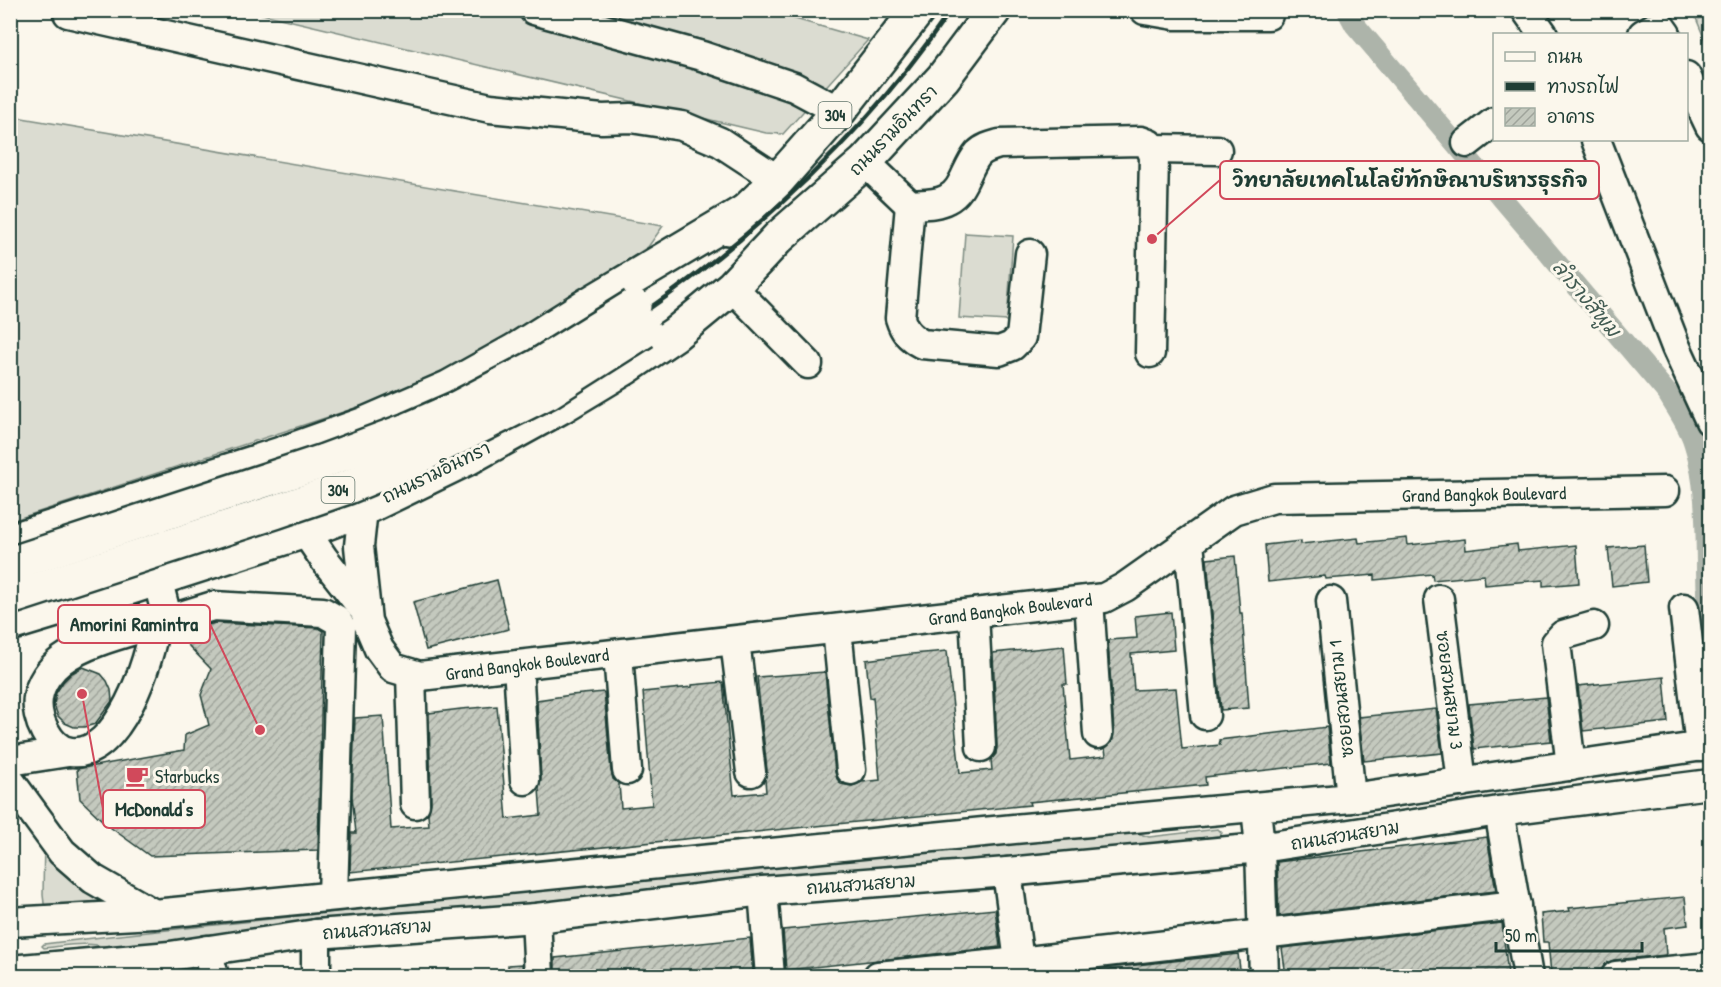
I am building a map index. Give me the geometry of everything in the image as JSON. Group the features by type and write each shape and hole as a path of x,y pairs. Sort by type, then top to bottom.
{"highway":[{"name":"ถนนรามอินทรา","path":"10,624 305,531 363,509 466,459 571,401 625,368 675,334 732,287 778,238 865,162 943,78 994,10"},
{"name":"ถนนรามอินทรา","path":"10,598 348,487 406,463 548,392 639,318 778,180 839,111 913,12"},
{"name":"ถนนรามอินทรา","path":"10,542 281,454 365,424 448,388 516,350 744,212"},
{"name":"ถนนรามอินทรา","path":"10,564 324,461 407,430 455,409 539,365 639,318 778,238"},
{"path":"82,519 45,553 44,564 48,580 60,592 76,596 102,596"}],"street":[{"path":"534,10 702,56 794,87 839,111"},
{"path":"1145,10 1175,15 1268,15"},
{"path":"1526,10 1543,33"},
{"path":"68,13 490,108 602,119 631,118 682,126 720,142 778,180"},
{"path":"1645,33 1654,27 1661,27 1665,33"},
{"path":"1688,80 1710,126"},
{"path":"1467,143 1493,123"},
{"path":"865,162 910,205 939,203 950,198 958,190 979,153 999,144 1141,141 1149,144 1154,156 1150,354"},
{"path":"1596,141 1676,347 1710,421"},
{"path":"1152,149 1217,150"},
{"path":"910,205 900,318 904,330 911,338 922,344 999,351 1012,346 1022,337 1030,254"},
{"path":"732,287 808,364"},
{"name":"Grand Bangkok Boulevard","path":"411,674 420,676 1104,598 1125,586 1234,510 1274,498 1665,491"},
{"path":"363,509 359,546 367,621 379,649 393,668 411,674 415,804"},
{"path":"305,531 365,611"},
{"path":"1189,542 1205,715"},
{"path":"324,559 359,546"},
{"path":"10,761 81,751 110,734 122,718 141,675 153,637 162,623 158,578"},
{"name":"ซอยสวนสยาม 3","path":"1439,599 1462,782"},
{"path":"1089,600 1098,734"},
{"name":"ซอยสวนสยาม 1","path":"1331,601 1351,798"},
{"path":"68,752 49,737 40,716 38,699 46,677 67,656 108,639 213,606 323,612 337,620 341,627 333,896"},
{"path":"1684,608 1705,746"},
{"path":"974,613 981,747"},
{"path":"1571,766 1556,643 1563,634 1594,626"},
{"path":"837,629 851,770"},
{"path":"735,640 751,772"},
{"path":"618,654 627,770"},
{"path":"518,665 525,780"},
{"name":"ถนนสวนสยาม","path":"10,922 154,914 1351,798 1705,746"},
{"path":"10,781 62,852 93,879 154,914"},
{"name":"ถนนสวนสยาม","path":"10,970 170,956 210,963 316,934 536,918 763,891 1007,872 1260,848 1499,811 1710,784"},
{"path":"1256,807 1260,848 1264,976"},
{"path":"1499,811 1528,976"},
{"path":"1007,872 1020,969"},
{"path":"763,891 770,976"},
{"path":"878,976 1020,969 1261,935 1516,905"},
{"path":"536,918 539,976"},
{"path":"316,934 316,976"},
{"path":"146,976 170,956"},
{"path":"1623,976 1710,967"}],"green space":[{"path":"255,10 764,10 868,40 783,134 766,133 254,12"},
{"path":"1693,11 1710,11 1710,52"},
{"path":"10,116 663,226 648,247 503,341 392,396 11,521"},
{"path":"965,233 1013,236 1007,321 959,318"},
{"path":"1125,829 1149,837 1218,829 1222,833 1219,836 118,951 90,944 44,948 42,946 110,936"},
{"path":"44,840 115,905 45,911"}],"building":[{"path":"1358,538 1359,543 1407,538 1408,545 1465,539 1466,550 1517,544 1518,551 1576,545 1579,583 1543,586 1543,580 1485,585 1484,575 1433,580 1432,574 1375,580 1375,575 1326,579 1325,576 1268,582 1265,545"},
{"path":"1644,545 1647,582 1612,586 1608,548"},
{"path":"1235,556 1249,708 1221,710 1207,559"},
{"path":"497,580 509,629 426,650 413,602"},
{"path":"1171,612 1174,650 1131,654 1134,690 1176,688 1182,749 1220,745 1219,740 1327,727 1331,763 1205,777 1206,785 1029,802 1030,805 350,872 351,833 356,833 352,796 355,718 383,716 391,829 429,826 428,814 431,803 429,713 461,709 497,706 507,819 541,815 537,700 571,695 604,692 611,771 613,779 619,784 621,808 652,805 643,692 692,687 692,685 723,682 734,795 766,792 767,770 757,677 825,672 837,779 841,784 852,786 862,782 880,780 873,697 870,698 866,660 912,654 947,651 960,773 992,770 991,760 996,754 997,746 993,653 1064,646 1067,684 1063,684 1070,760 1106,756 1105,748 1112,742 1114,733 1108,640 1137,638 1135,616"},
{"path":"215,623 318,628 323,631 318,850 150,856 107,825 80,799 77,769 184,750 185,735 209,725 201,695 211,669 187,644 192,630"},
{"path":"83,667 101,674 107,681 112,701 95,724 74,727 65,723 58,716 54,705 56,693 63,682"},
{"path":"1664,677 1668,722 1583,731 1578,686"},
{"path":"1546,697 1551,741 1474,749 1469,704"},
{"path":"1436,709 1442,753 1364,761 1359,717"},
{"path":"1487,837 1496,891 1279,916 1277,862"},
{"path":"1685,897 1688,925 1664,928 1666,955 1614,960 1606,963 1601,970 1551,974 1548,942 1543,942 1541,914 1570,911 1569,908"},
{"path":"995,909 1000,947 786,970 783,930"},
{"path":"1502,923 1508,974 1286,976 1282,948"},
{"path":"750,938 753,976 555,976 555,958"},
{"path":"1238,954 1241,976 1100,976 1099,969"},
{"path":"522,964 523,976 508,976 508,965"}],"waterway":[{"name":"ลำรางสีพูม","path":"1347,10 1355,25 1668,394 1689,430 1700,465 1703,488 1710,635"}],"railway":[{"path":"10,581 304,485 382,456 407,446 507,396 580,354 651,307 719,256 784,201 844,141 900,78 951,10"}],"place":[{"name":"วิทยาลัยเทคโนโลยีทักษิณาบริหารธุรกิจ","path":"1152,239"},
{"name":"McDonald's","path":"82,694"},
{"name":"Amorini Ramintra","path":"260,730"},
{"name":"Starbucks","path":"137,776"}]}
